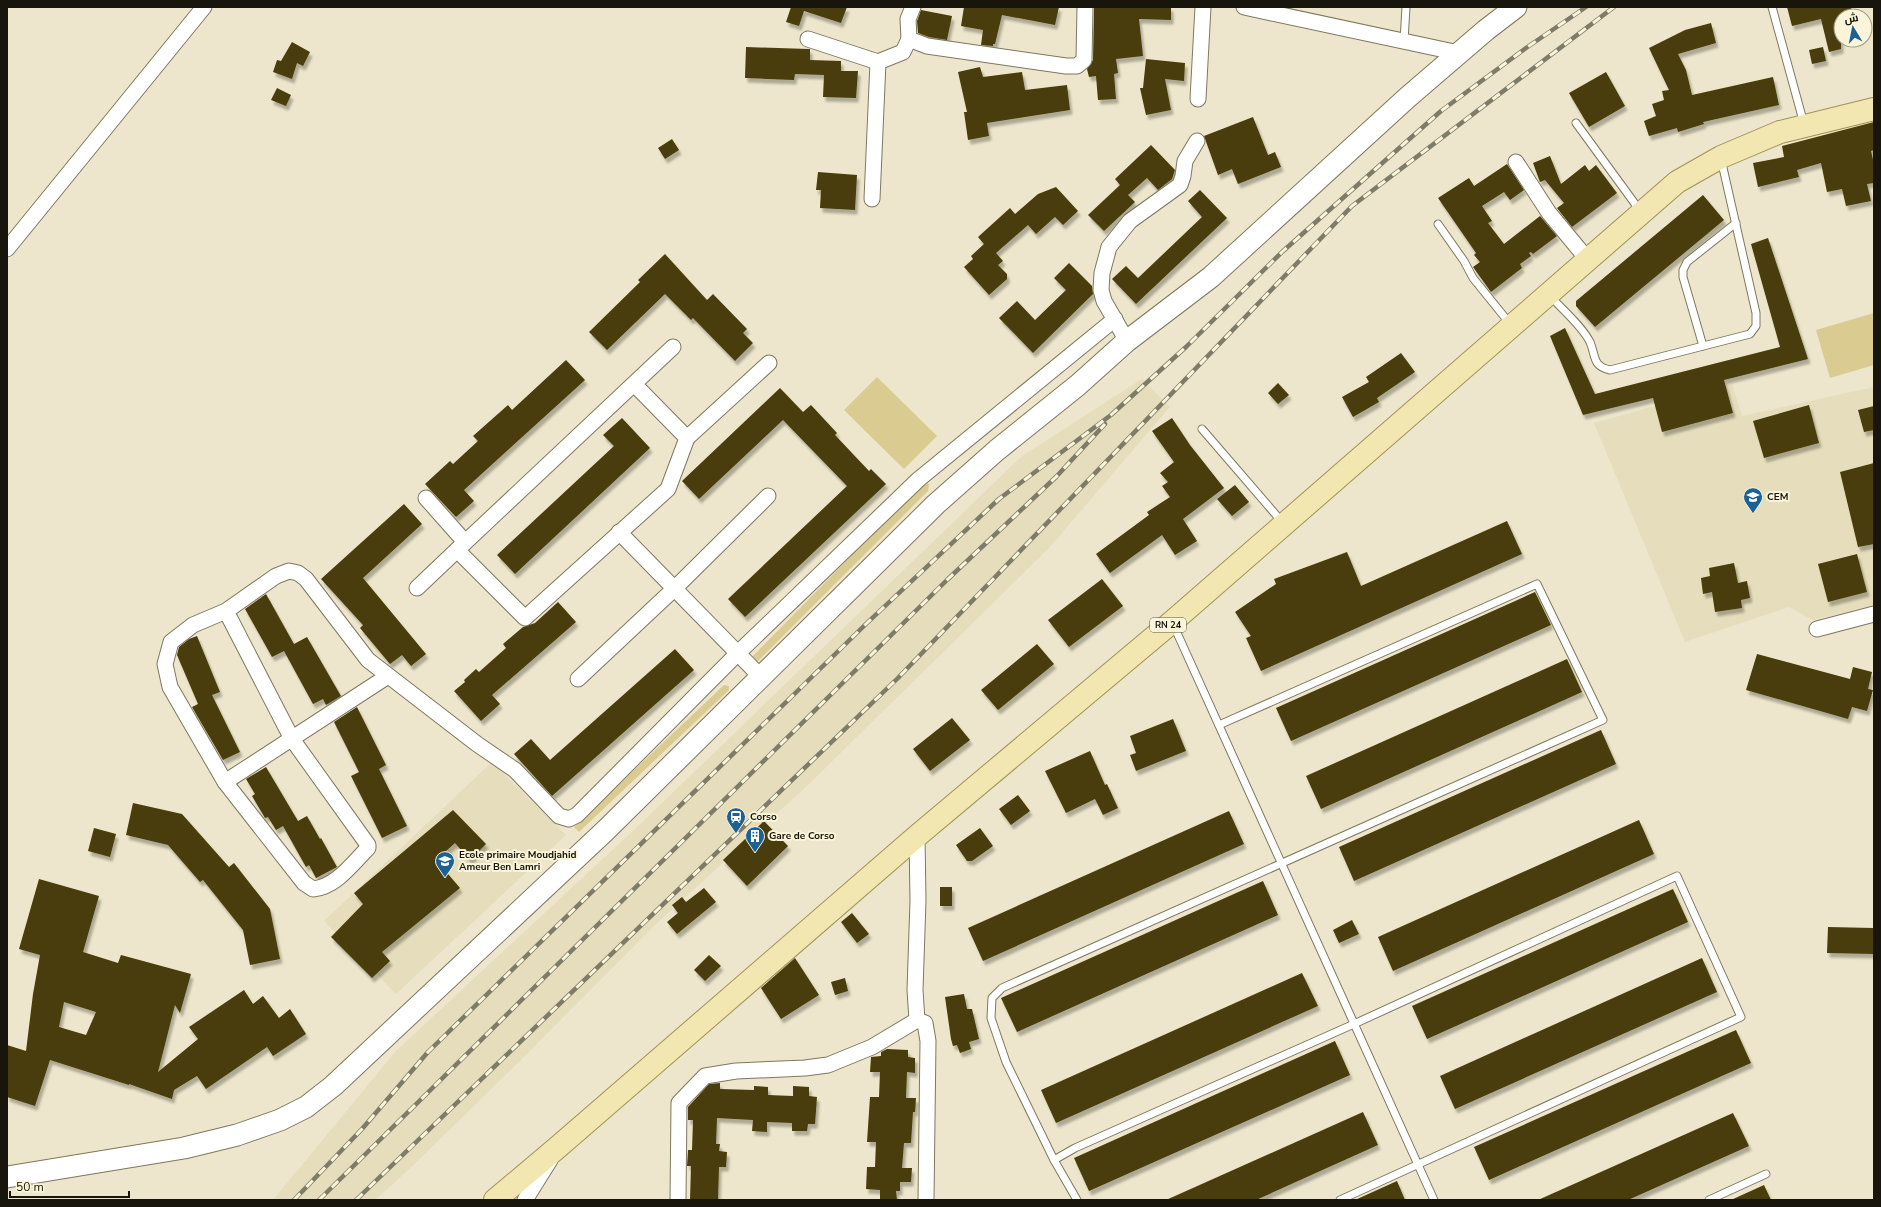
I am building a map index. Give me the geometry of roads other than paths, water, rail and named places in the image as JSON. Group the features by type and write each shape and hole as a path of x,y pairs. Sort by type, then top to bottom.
{"main road":[{"name":"RN 24","path":"495,1200 917,836 1172,622 1677,182 1721,157 1780,132 1874,109"}],"street":[{"path":"7,249 204,7"},
{"path":"808,39 878,62 903,52 909,39 908,19 913,7"},
{"path":"909,39 928,46 1066,66 1077,66 1084,60 1085,7"},
{"path":"1198,99 1203,7"},
{"path":"1244,7 1459,53"},
{"path":"7,1177 191,1146 237,1135 280,1120 306,1107 333,1086 600,835 936,504 997,450 1078,385 1127,341 1211,277 1408,97 1516,7"},
{"path":"872,199 878,62"},
{"path":"1127,341 1104,301 1101,290 1102,273 1109,247 1130,221 1180,185 1185,161 1197,141"},
{"path":"1516,162 1549,213 1588,260"},
{"path":"226,610 292,739 368,845 368,848 333,882 322,888 313,889 304,882 225,782 170,687 165,664 171,642 193,625 226,610 276,576 289,571 298,573 306,580 368,660 477,744 515,770 559,816 569,818 577,815 738,653 919,479 1115,319"},
{"path":"417,588 673,347"},
{"path":"426,498 461,546 525,618 668,489 687,438 769,363"},
{"path":"634,384 687,438"},
{"path":"578,679 674,589 768,496"},
{"path":"619,532 761,677"},
{"path":"1816,629 1874,614"},
{"path":"225,782 388,676"},
{"path":"917,836 918,901 915,990 917,1020"},
{"path":"678,1200 679,1103 705,1076 736,1071 805,1068 828,1065 872,1047 917,1020"},
{"path":"917,1020 925,1023 928,1041 926,1200"},
{"path":"525,1200 558,1147"}],"lane":[{"path":"1404,41 1406,7"},
{"path":"1772,7 1805,126"},
{"path":"1576,123 1642,213"},
{"path":"1549,294 1586,335 1597,363 1602,368 1610,370 1750,334 1756,326 1756,312 1721,157"},
{"path":"1703,346 1682,277 1683,270 1687,262 1736,223"},
{"path":"1438,224 1464,261 1473,278 1512,326"},
{"path":"1202,429 1284,524"},
{"path":"1077,1200 1054,1160 1006,1062 991,1018 992,998 1002,988 1603,720 1537,584 1219,725"},
{"path":"1172,622 1434,1200"},
{"path":"1054,1160 1075,1148 1354,1024 1677,876 1740,1017 1340,1200"},
{"path":"1709,1200 1766,1174"}],"railway":[{"path":"294,1200 362,1129 428,1052 867,623 999,499 1111,415 1186,347 1282,252 1441,111 1526,48 1586,7"},
{"path":"356,1200 898,678 1352,206 1614,7"},
{"path":"319,1200 948,579 1056,477 1105,424"}],"place":[{"name":"CEM","path":"1753,514"},
{"name":"Corso","path":"736,834"},
{"name":"Gare de Corso","path":"755,853"},
{"name":"Ecole primaire Moudjahid Ameur Ben Lamri","path":"445,878"}]}
